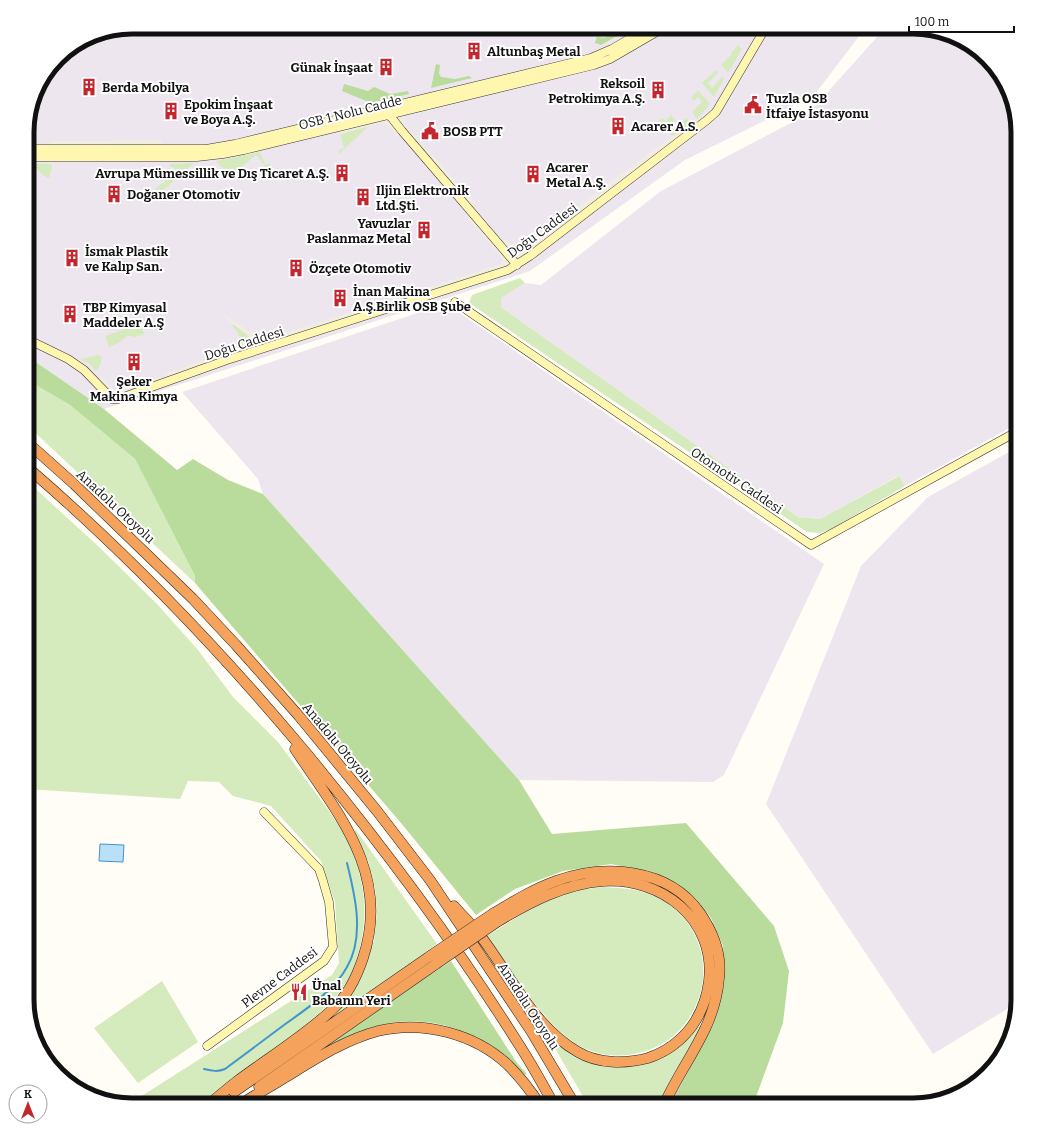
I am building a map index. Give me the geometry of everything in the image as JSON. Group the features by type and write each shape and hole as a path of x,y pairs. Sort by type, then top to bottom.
{"highway":[{"name":"Anadolu Otoyolu","path":"34,448 144,550 193,599 299,716 372,805 430,880 531,1031 571,1098"},
{"path":"34,473 95,528 194,627 268,707 350,806 410,884 463,961 517,1041 550,1098"},
{"path":"217,1098 303,1034 334,1008 346,993 361,965 368,943 372,920 372,904 369,886 358,851 347,828 268,707"},
{"path":"225,1098 433,960 496,917 521,897 556,881 588,873 606,871 631,873 652,878 664,883 688,899 706,921 716,946 719,960 719,984 714,1009 698,1044 680,1073 668,1098"},
{"path":"430,880 476,930 512,982 548,1028 558,1038 580,1053 593,1058 609,1061 628,1062 654,1056 670,1047 680,1039 697,1019 702,1009 708,987 710,971 708,953 704,940 692,917 670,898 656,890 639,884 622,882 605,881 589,883 570,887 550,894 496,917"},
{"path":"242,1098 433,960"},
{"path":"251,1098 327,1052 345,1043 380,1030 418,1027 454,1033 480,1045 507,1064 521,1078 535,1098"}],"street":[{"name":"OSB 1 Nolu Cadde","path":"34,149 184,150 206,149 235,144 590,58 612,49 638,34"},
{"name":"OSB 1 Nolu Cadde","path":"34,157 154,157 214,155 244,150 385,114 594,65 610,59 653,34"},
{"name":"Doğu Caddesi","path":"34,343 75,364 89,374 112,399 118,399 227,360 508,270 518,265 712,116 762,34"},
{"path":"385,114 518,265"},
{"name":"Otomotiv Caddesi","path":"455,302 811,545 1011,435"},
{"name":"Plevne Caddesi","path":"207,1046 324,961 333,947 329,902 319,869 264,812"}],"shaded area":[{"path":"125,34 861,34 816,93 772,117 685,160 530,271 104,409 34,361 34,125 37,106 41,94 50,77 58,67 77,50 94,41 106,37"},
{"path":"880,34 920,34 939,37 957,44 968,50 987,67 1001,88 1006,100 1011,132 1011,427 905,486 898,476 820,519 798,517 501,307 501,298 525,283 541,285 661,191 808,114"},
{"path":"404,115 405,125 476,204 472,207 402,127 400,119"},
{"path":"386,119 399,134 397,136 384,122 340,134 339,131"},
{"path":"691,123 692,127 522,257 519,258 515,256 502,242 505,238 518,254 609,183"},
{"path":"162,140 161,144 50,145 49,141 113,141"},
{"path":"470,215 508,259 506,266 283,338 278,338 272,335 273,331 279,335 501,264 503,260 467,217"},
{"path":"438,306 454,309 824,564 724,775 713,782 519,780 263,494 258,479 182,392"},
{"path":"224,315 253,334 255,341 252,346 249,349 166,376 165,374 241,347 251,338 223,316"},
{"path":"101,376 115,392 161,376 161,378 117,395 111,394 100,380"},
{"path":"1011,451 1010,1007 933,1054 766,804 861,566 928,497"}],"green space":[{"path":"621,34 601,45 595,43 597,36 603,38 608,35"},
{"path":"738,45 742,49 728,73 721,65 732,54 731,53"},
{"path":"436,64 440,65 439,74 441,77 455,79 469,76 472,78 431,88"},
{"path":"716,70 718,73 708,83 712,88 722,76 724,79 714,97 702,83"},
{"path":"344,84 368,91 374,87 390,94 408,91 409,94 371,103 342,91"},
{"path":"698,90 710,104 697,119 692,112 702,102 698,97 694,101 691,97"},
{"path":"671,115 675,120 672,122 676,127 686,118 691,123 673,136 659,121 662,118 666,121"},
{"path":"369,126 339,154 339,150 344,148 340,134"},
{"path":"260,152 265,164 270,163 272,174 256,155 230,177 216,161"},
{"path":"194,163 159,194 155,189 176,172 170,164"},
{"path":"36,164 51,164 52,168 49,179 34,168"},
{"path":"520,278 525,283 501,298 501,307 798,517 820,519 899,476 905,486 831,529 820,533 807,532 469,303 472,295"},
{"path":"141,323 144,334 133,338 132,336 127,336 120,342 109,347 105,336"},
{"path":"233,324 251,338 242,347 227,353 225,350 234,346 240,338 239,334 232,326"},
{"path":"98,355 101,356 101,360 100,366 96,371 89,363 82,361 81,359"},
{"path":"34,361 104,409 177,470 193,459 228,480 263,494 519,780 552,834 686,823 774,926 789,971 783,1023 756,1098 674,1098 713,1025 724,984 723,946 711,918 697,900 683,889 658,874 611,864 563,871 515,889 476,915 401,823 195,583 195,576 135,459 70,405 34,384"},
{"path":"34,384 70,405 135,459 195,576 195,583 34,432"},
{"path":"34,487 98,546 157,604 198,650 233,697 278,742 344,833 354,853 353,854 358,868 364,896 364,924 359,953 354,967 341,990 323,1010 210,1098 138,1098 332,975 339,963 335,902 321,861 271,806 233,796 219,782 188,781 180,799 34,789"},
{"path":"356,830 437,944 332,1017 331,1015 365,967 372,943 374,942 377,913 375,888 368,860 365,859 354,832"},
{"path":"603,887 641,891 662,900 684,918 697,941 703,965 701,990 692,1013 676,1033 655,1047 627,1055 607,1055 593,1052 575,1043 562,1033 527,994 487,936 520,915 543,903 567,893"},
{"path":"451,961 517,1063 527,1074 524,1075 495,1049 478,1039 443,1025 424,1022 404,1021 385,1024 357,1034 312,1055 398,996"},
{"path":"162,981 198,1042 138,1083 94,1028"},
{"path":"699,1026 701,1028 671,1078 661,1098 584,1098 549,1038 551,1037 567,1051 581,1058 616,1066 632,1066 643,1065 664,1056 683,1043"}],"water":[{"path":"100,844 124,845 123,862 99,861"}],"waterway":[{"path":"204,1069 215,1071 225,1069 310,1006 327,992 342,975 352,955 356,942 357,929 357,915 353,888 347,863"}],"place":[{"name":"Altunbaş Metal","path":"474,51"},
{"name":"Günak İnşaat","path":"386,67"},
{"name":"Berda Mobilya","path":"89,87"},
{"name":"Reksoil Petrokimya A.Ş.","path":"658,90"},
{"name":"Tuzla OSB İtfaiye İstasyonu","path":"753,105"},
{"name":"Epokim İnşaat ve Boya A.Ş.","path":"171,111"},
{"name":"Acarer A.S.","path":"618,126"},
{"name":"BOSB PTT","path":"430,131"},
{"name":"Avrupa Mümessillik ve Dış Ticaret A.Ş.","path":"342,173"},
{"name":"Acarer Metal A.Ş.","path":"533,174"},
{"name":"Doğaner Otomotiv","path":"114,194"},
{"name":"Iljin Elektronik Ltd.Şti.","path":"363,197"},
{"name":"Yavuzlar Paslanmaz Metal","path":"424,230"},
{"name":"İsmak Plastik ve Kalıp San.","path":"72,258"},
{"name":"Özçete Otomotiv","path":"296,268"},
{"name":"İnan Makina A.Ş.Birlik OSB Şube","path":"340,298"},
{"name":"TBP Kimyasal Maddeler A.Ş","path":"70,314"},
{"name":"Şeker Makina Kimya","path":"134,362"},
{"name":"Ünal Babanın Yeri","path":"299,992"}]}
